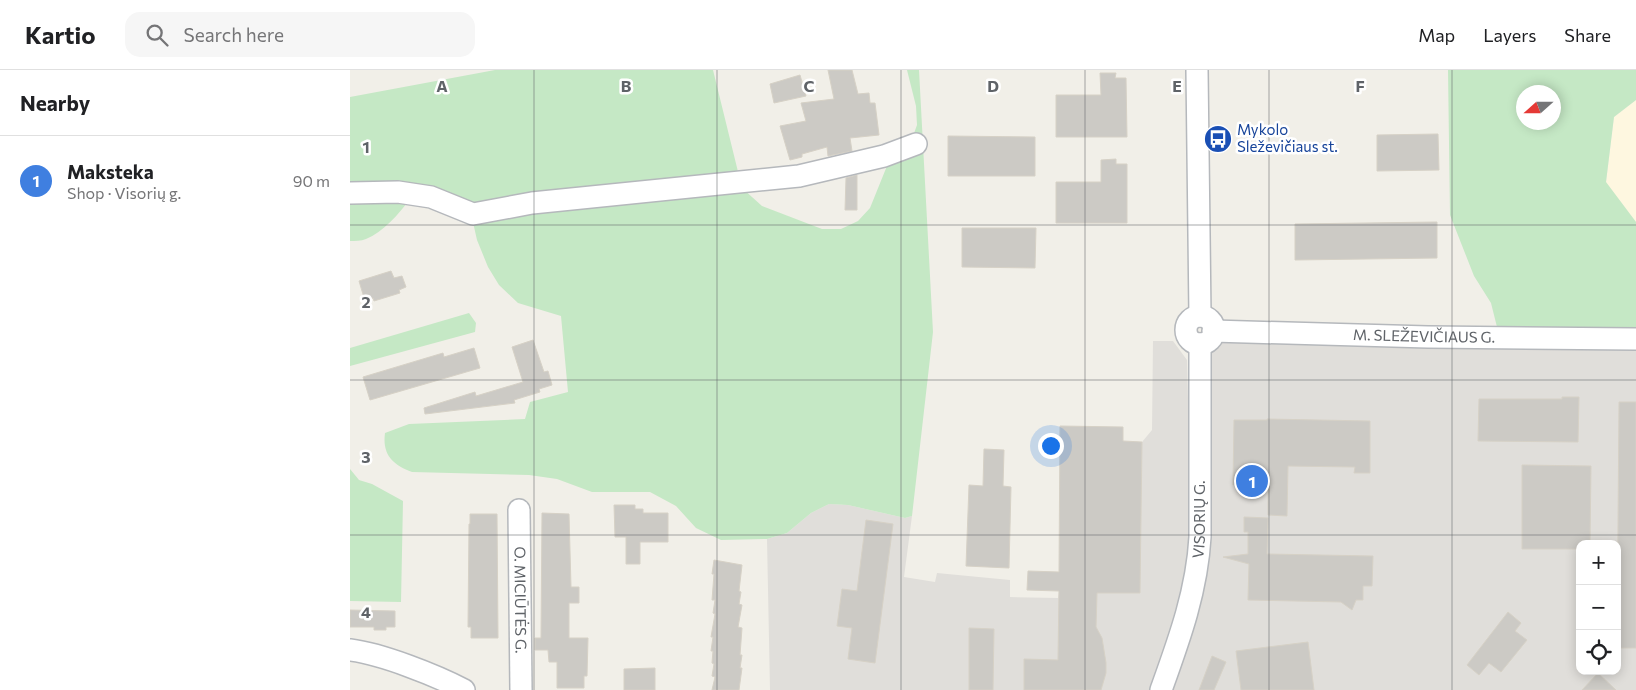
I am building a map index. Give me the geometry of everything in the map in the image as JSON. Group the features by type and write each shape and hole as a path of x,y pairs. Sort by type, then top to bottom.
{"street":[{"name":"VISORIŲ G.","path":"1161,690 1180,636 1194,586 1200,537 1204,330 1197,70"},
{"path":"350,193 398,192 431,197 473,214 532,203 799,176 884,156 916,144"},
{"name":"M. SLEŽEVIČIAUS G.","path":"1204,330 1428,337 1636,339"},
{"name":"O. MICIŪTĖS G.","path":"519,510 521,690"},
{"path":"350,650 397,663 464,690"}],"shaded area":[{"path":"1636,100 1636,222 1606,183 1614,117"},
{"path":"1227,340 1636,347 1636,690 1167,690 1207,570 1210,554 1210,349 1216,343"},
{"path":"1153,341 1173,341 1187,360 1192,551 1168,645 1153,690 770,690 767,539 787,533 811,513 829,504 848,505 905,518 912,516 904,577 935,582 937,573 1010,580 1010,597 1058,598 1059,592 1140,593 1142,442 1152,430"}],"green space":[{"path":"495,70 713,70 742,188 762,206 822,229 841,229 858,221 870,208 891,156 913,136 917,125 916,106 907,70 919,70 933,332 912,516 905,518 848,505 829,504 811,513 787,533 767,539 721,540 696,528 676,506 650,492 592,492 557,479 529,475 412,472 399,466 390,458 385,447 385,433 409,424 525,419 530,402 568,392 561,316 518,303 499,285 488,267 477,240 470,209 410,199 396,216 378,232 364,240 350,241 350,97"},
{"path":"1448,70 1636,70 1636,100 1614,117 1606,182 1636,222 1636,333 1498,331 1491,303 1474,276 1450,215"},
{"path":"469,313 476,323 475,332 350,366 350,348"},
{"path":"350,469 359,480 372,484 403,501 401,602 350,601"}],"building":[{"path":"828,70 852,70 858,94 869,93 870,103 875,103 879,135 850,138 852,151 828,156 827,147 802,154 802,157 790,160 780,126 806,121 801,103 834,99"},
{"path":"1100,73 1116,73 1115,78 1126,78 1127,137 1056,137 1056,95 1101,95"},
{"path":"800,75 806,96 774,103 770,84"},
{"path":"1438,134 1439,170 1377,171 1377,135"},
{"path":"948,136 1035,137 1035,176 948,176"},
{"path":"1116,159 1116,164 1127,164 1127,223 1056,223 1056,182 1101,182 1101,160"},
{"path":"857,175 857,210 845,210 846,178"},
{"path":"1437,222 1437,258 1295,260 1295,224"},
{"path":"962,228 1036,228 1035,268 962,267"},
{"path":"391,271 394,278 402,276 406,287 399,290 400,293 374,301 373,298 365,301 359,281"},
{"path":"533,340 544,372 548,371 552,385 539,389 540,392 514,400 515,403 425,414 424,408 475,392 476,396 523,382 512,347"},
{"path":"474,348 480,368 370,400 363,377 443,353 444,357"},
{"path":"1562,397 1579,397 1578,442 1478,441 1479,399 1562,399"},
{"path":"1619,402 1636,402 1636,648 1621,648 1621,540 1618,540"},
{"path":"1234,420 1370,421 1370,473 1354,473 1355,467 1288,466 1287,516 1268,515 1268,485 1233,485"},
{"path":"1060,426 1123,427 1123,441 1142,442 1140,593 1097,593 1096,627 1102,638 1106,663 1106,673 1101,690 1024,690 1024,659 1058,660 1059,591 1027,590 1028,571 1059,572"},
{"path":"984,449 1004,450 1003,486 1011,487 1009,568 966,566 969,485 983,486"},
{"path":"1522,465 1591,466 1590,540 1576,540 1576,549 1522,549"},
{"path":"614,505 635,505 635,509 643,509 643,513 668,513 668,542 640,542 640,564 626,564 626,537 615,537"},
{"path":"542,513 569,514 571,587 579,587 579,603 569,603 569,638 588,638 587,676 584,676 584,688 557,688 557,662 549,662 548,650 535,650 535,638 541,638"},
{"path":"470,514 497,514 498,638 471,638 471,627 468,627"},
{"path":"1244,517 1268,518 1267,554 1373,556 1372,586 1363,586 1363,600 1356,600 1352,610 1341,602 1248,600 1249,564 1223,557 1248,554 1248,532 1244,532"},
{"path":"866,520 893,524 875,663 848,659 852,628 837,626 842,589 857,591"},
{"path":"714,560 742,565 739,604 742,605 738,627 742,628 740,668 742,668 739,690 712,690 715,677 712,676 714,664 712,663 713,651 711,651 713,637 711,637 715,614 713,613 715,600 712,600"},
{"path":"350,610 395,611 395,627 386,627 386,630 374,630 374,627 350,627"},
{"path":"1508,612 1521,623 1515,631 1527,640 1501,672 1489,663 1479,675 1467,665"},
{"path":"969,628 994,629 993,690 969,690"},
{"path":"1308,642 1314,690 1241,690 1236,651"},
{"path":"1212,656 1226,662 1214,690 1199,690"},
{"path":"655,668 655,690 624,690 624,669"},
{"path":"1596,675 1600,675 1616,690 1582,690"}],"place":[{"name":"Mykolo Sleževičiaus st.","path":"1218,139"},
{"name":"Maksteka","path":"1252,481"}]}
